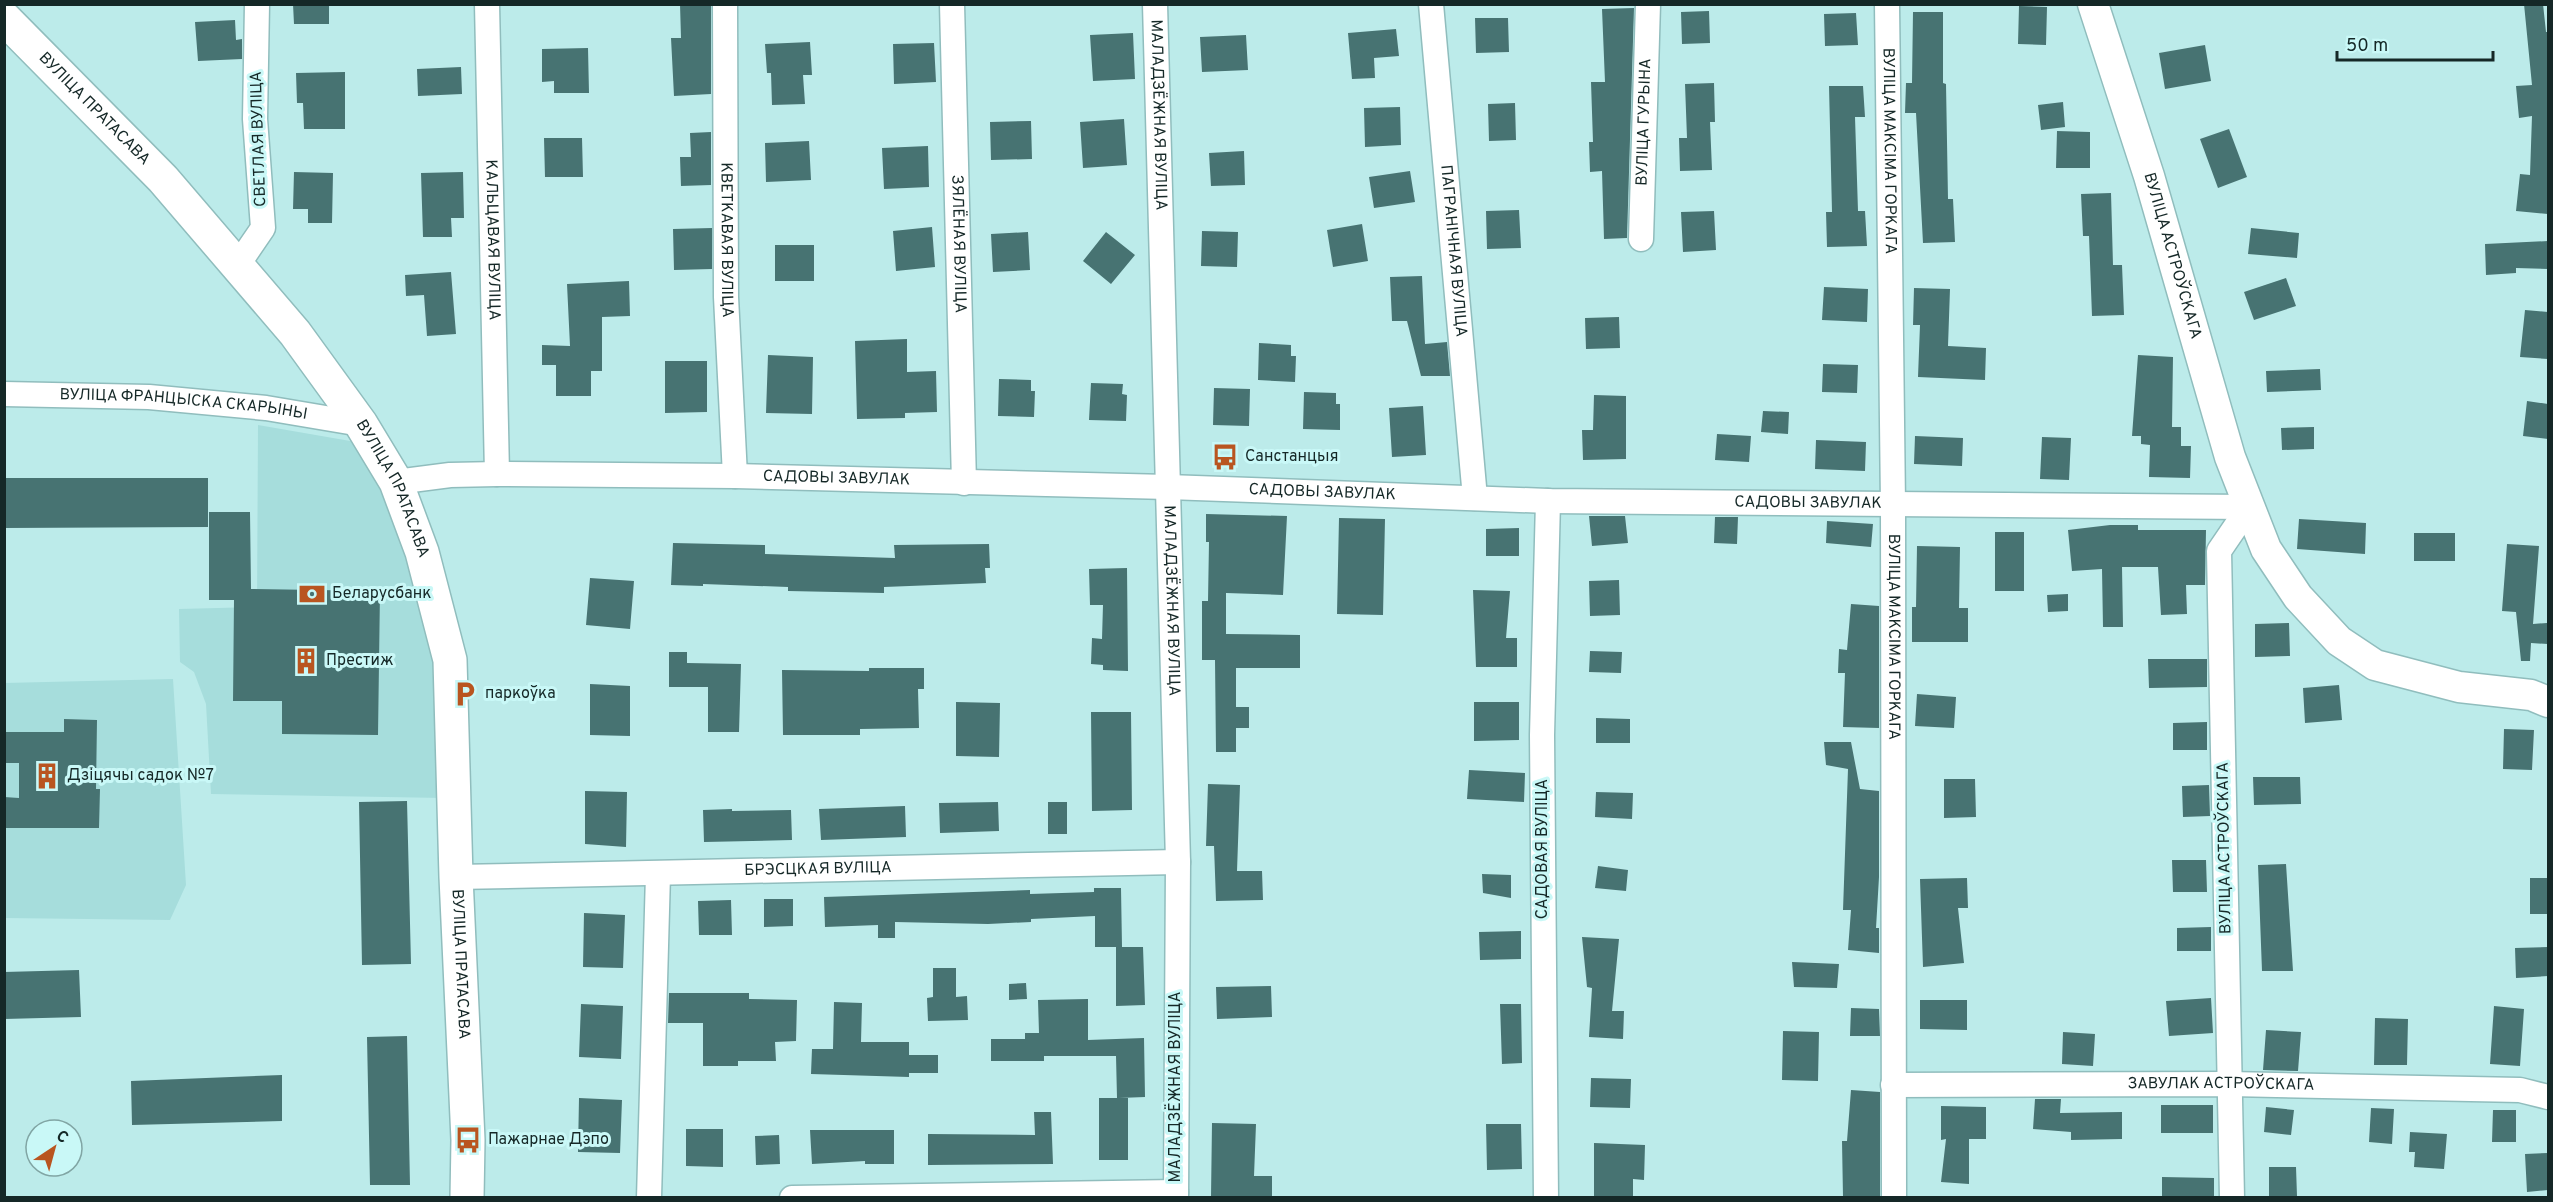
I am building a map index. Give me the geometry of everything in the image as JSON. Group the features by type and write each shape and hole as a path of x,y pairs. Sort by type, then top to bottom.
{"main road":[{"name":"ВУЛІЦА ПРАТАСАВА","path":"4,18 162,179 295,333 361,424 396,482 422,552 450,660 456,877 468,1140 467,1197"}],"street":[{"name":"СВЕТЛАЯ ВУЛІЦА","path":"237,266 263,228 255,119 257,4"},
{"name":"КАЛЬЦАВАЯ ВУЛІЦА","path":"487,4 497,474"},
{"name":"КВЕТКАВАЯ ВУЛІЦА","path":"725,4 726,297 735,476"},
{"name":"ЗЯЛЁНАЯ ВУЛІЦА","path":"952,4 964,483"},
{"name":"МАЛАДЗЁЖНАЯ ВУЛІЦА","path":"1155,4 1178,862 1176,1195"},
{"name":"ПАГРАНІЧНАЯ ВУЛІЦА","path":"1431,4 1475,498"},
{"name":"ВУЛІЦА ГУРЫНА","path":"1641,238 1648,4"},
{"name":"ВУЛІЦА МАКСІМА ГОРКАГА","path":"1887,4 1893,505 1894,1197"},
{"name":"ВУЛІЦА АСТРОЎСКАГА","path":"2093,4 2152,187 2230,457 2266,549 2298,597 2339,641 2375,665 2459,687 2532,695 2548,702"},
{"name":"ВУЛІЦА ФРАНЦЫСКА СКАРЫНЫ","path":"4,394 149,398 266,408 361,424"},
{"name":"САДОВЫ ЗАВУЛАК","path":"396,482 497,474 735,476 1168,486 1548,501 2249,507"},
{"name":"САДОВАЯ ВУЛІЦА","path":"1546,1197 1542,735 1548,501"},
{"name":"ВУЛІЦА АСТРОЎСКАГА","path":"2232,1197 2219,551 2249,507"},
{"name":"БРЭСЦКАЯ ВУЛІЦА","path":"456,877 1178,862"},
{"path":"649,1197 658,874"},
{"name":"ЗАВУЛАК АСТРОЎСКАГА","path":"1893,1085 2230,1084 2520,1090 2548,1097"},
{"path":"792,1197 1176,1195"}],"shaded area":[{"path":"258,425 356,442 384,490 432,607 444,798 211,794 206,704 194,672 180,662 179,609 257,607"},
{"path":"173,679 186,885 170,920 5,918 4,683"}],"building":[{"path":"293,4 329,4 329,24 294,24"},
{"path":"680,4 711,4 711,94 674,96 671,38 681,38"},
{"path":"2524,4 2543,4 2546,32 2548,32 2548,214 2516,211 2520,174 2530,175 2532,116 2519,118 2516,86 2532,85"},
{"path":"2019,6 2047,7 2046,45 2018,44"},
{"path":"1634,8 1627,238 1604,239 1602,171 1590,172 1589,142 1593,142 1591,82 1605,82 1602,9"},
{"path":"1709,11 1710,43 1682,44 1681,12"},
{"path":"1913,12 1943,12 1943,83 1946,84 1948,199 1953,199 1955,242 1923,243 1916,113 1905,113 1906,83 1912,83"},
{"path":"1856,13 1858,45 1825,46 1824,14"},
{"path":"1475,18 1508,18 1509,52 1476,53"},
{"path":"235,20 236,40 242,39 242,59 198,61 195,22"},
{"path":"1396,29 1399,56 1374,58 1375,78 1352,79 1348,33"},
{"path":"1133,33 1135,79 1093,81 1090,35"},
{"path":"1246,35 1248,70 1202,72 1200,37"},
{"path":"810,42 812,75 803,75 805,104 772,105 771,73 767,73 765,44"},
{"path":"934,43 936,82 894,84 893,44"},
{"path":"2205,45 2211,81 2165,89 2159,53"},
{"path":"588,48 589,93 554,93 554,81 542,82 542,49"},
{"path":"461,67 462,94 418,96 417,69"},
{"path":"345,72 345,129 304,129 303,103 297,103 296,73"},
{"path":"1714,83 1715,122 1710,122 1712,170 1680,171 1679,138 1687,138 1685,84"},
{"path":"1829,86 1863,86 1865,117 1855,117 1858,211 1865,211 1867,246 1827,247 1826,212 1832,212"},
{"path":"2063,102 2065,127 2041,130 2038,105"},
{"path":"1515,103 1516,140 1489,141 1488,104"},
{"path":"1400,107 1401,145 1365,147 1364,108"},
{"path":"1124,119 1127,165 1083,168 1080,122"},
{"path":"1031,121 1032,159 991,160 990,122"},
{"path":"2229,129 2247,177 2218,188 2200,139"},
{"path":"2057,131 2090,132 2090,168 2056,168"},
{"path":"711,132 711,185 681,186 680,157 691,157 690,133"},
{"path":"544,138 582,138 583,177 545,177"},
{"path":"809,141 811,180 766,182 765,143"},
{"path":"928,146 929,187 884,189 882,148"},
{"path":"1244,151 1245,185 1211,186 1209,153"},
{"path":"1410,171 1415,202 1374,208 1369,177"},
{"path":"294,172 333,173 332,223 308,223 308,209 293,209"},
{"path":"463,172 464,218 451,218 452,237 423,237 421,173"},
{"path":"2111,193 2113,265 2122,265 2124,315 2092,316 2089,236 2083,236 2081,194"},
{"path":"1519,210 1521,248 1487,249 1486,211"},
{"path":"1714,211 1716,250 1683,252 1681,212"},
{"path":"1362,224 1368,261 1333,267 1327,230"},
{"path":"932,227 935,267 896,271 893,231"},
{"path":"712,228 712,269 674,270 673,229"},
{"path":"2251,228 2299,233 2297,258 2248,254"},
{"path":"1202,231 1238,232 1237,267 1201,266"},
{"path":"1028,232 1030,270 993,272 991,234"},
{"path":"1106,232 1135,255 1111,284 1083,261"},
{"path":"2548,241 2548,269 2516,268 2516,273 2486,275 2485,244"},
{"path":"775,245 814,245 814,281 775,281"},
{"path":"451,272 456,334 427,336 424,295 406,296 405,275"},
{"path":"1422,276 1425,344 1447,342 1450,376 1421,376 1407,321 1392,321 1390,277"},
{"path":"2286,278 2296,306 2254,320 2244,292"},
{"path":"629,281 630,316 602,317 602,371 591,371 591,396 556,396 556,365 542,365 542,345 570,346 567,284"},
{"path":"1824,287 1868,289 1867,322 1822,320"},
{"path":"1914,288 1950,289 1948,346 1986,348 1985,380 1918,377 1920,325 1913,325"},
{"path":"2525,310 2548,312 2548,359 2520,357"},
{"path":"1619,317 1620,348 1586,349 1585,318"},
{"path":"907,339 907,372 936,371 937,412 905,413 905,418 857,419 855,341"},
{"path":"1259,343 1291,345 1291,356 1296,356 1295,382 1258,380"},
{"path":"768,355 813,357 812,414 766,413"},
{"path":"2138,355 2173,357 2172,427 2181,427 2181,446 2191,446 2190,478 2149,477 2150,445 2141,444 2141,436 2132,436"},
{"path":"665,361 707,361 707,412 665,413"},
{"path":"1823,364 1858,365 1857,393 1822,392"},
{"path":"2320,369 2321,390 2267,392 2266,371"},
{"path":"999,379 1031,380 1031,391 1035,391 1034,417 998,416"},
{"path":"1091,383 1123,384 1122,394 1127,395 1126,421 1089,420"},
{"path":"1214,388 1250,389 1249,426 1213,425"},
{"path":"1304,392 1336,393 1336,404 1340,404 1340,430 1303,429"},
{"path":"1594,395 1626,396 1626,459 1583,460 1582,430 1593,430"},
{"path":"2527,401 2548,404 2548,439 2523,436"},
{"path":"1423,406 1426,455 1392,457 1389,408"},
{"path":"1763,411 1789,412 1788,434 1761,432"},
{"path":"2314,427 2314,449 2282,450 2281,428"},
{"path":"1717,434 1751,436 1749,462 1715,460"},
{"path":"1915,436 1963,438 1962,466 1914,464"},
{"path":"2042,437 2071,438 2069,480 2040,479"},
{"path":"1816,440 1866,442 1865,471 1815,469"},
{"path":"4,478 208,478 208,527 4,528"},
{"name":"Престиж","path":"209,512 250,512 251,589 380,591 378,735 282,734 282,701 233,701 234,600 209,600"},
{"path":"1206,514 1287,516 1283,595 1226,593 1226,634 1300,635 1300,668 1236,668 1236,707 1249,707 1249,728 1236,728 1236,752 1216,752 1215,660 1202,660 1202,601 1208,601 1209,542 1206,542"},
{"path":"1589,516 1625,516 1628,543 1592,546"},
{"path":"1715,517 1738,517 1737,544 1714,543"},
{"path":"1339,518 1385,519 1383,615 1337,614"},
{"path":"2299,519 2366,523 2365,554 2297,549"},
{"path":"1827,521 1873,524 1871,547 1826,543"},
{"path":"2110,525 2138,525 2138,530 2206,530 2205,585 2186,585 2187,614 2161,615 2158,567 2122,567 2123,627 2103,627 2102,569 2072,571 2068,530"},
{"path":"1519,528 1519,556 1486,556 1486,529"},
{"path":"1995,532 2024,532 2024,591 1995,591"},
{"path":"2414,533 2455,533 2455,561 2414,561"},
{"path":"673,543 765,545 765,554 895,558 894,545 989,544 990,568 985,568 986,583 884,587 884,593 788,591 788,587 671,585"},
{"path":"2507,544 2539,546 2533,624 2547,623 2548,644 2531,643 2530,661 2521,661 2516,612 2502,611"},
{"path":"1917,546 1960,547 1959,608 1968,608 1968,642 1912,642 1912,607 1916,607"},
{"path":"1127,568 1128,671 1103,670 1103,665 1091,664 1092,638 1102,639 1103,605 1090,605 1089,569"},
{"path":"590,578 634,581 630,629 586,625"},
{"path":"1619,580 1620,615 1590,616 1589,581"},
{"path":"1473,590 1510,591 1506,638 1517,638 1517,667 1476,667"},
{"path":"2068,594 2068,611 2048,612 2047,595"},
{"path":"1851,604 1879,606 1879,728 1843,727 1845,673 1838,673 1839,649 1847,650"},
{"path":"2289,623 2290,656 2255,657 2255,624"},
{"path":"1590,651 1622,652 1621,673 1589,672"},
{"path":"669,652 687,652 687,663 741,664 739,732 708,732 708,687 669,687"},
{"path":"2148,659 2207,659 2207,687 2149,688"},
{"path":"869,668 924,668 924,689 918,689 919,728 860,729 860,735 783,735 782,670 869,671"},
{"path":"590,684 630,686 630,736 590,735"},
{"path":"2339,685 2342,720 2305,723 2303,688"},
{"path":"1917,694 1956,697 1954,728 1915,726"},
{"path":"956,702 1000,703 999,757 956,756"},
{"path":"1474,702 1519,702 1519,740 1474,741"},
{"path":"1091,712 1131,712 1132,810 1092,811"},
{"path":"1596,718 1630,719 1630,743 1596,743"},
{"name":"Дзіцячы садок №7","path":"64,719 97,720 96,789 100,789 99,828 4,828 4,797 19,798 19,763 4,763 4,732 64,732"},
{"path":"2207,722 2207,750 2173,750 2173,723"},
{"path":"2504,729 2534,730 2532,770 2503,769"},
{"path":"1824,742 1851,742 1860,789 1879,791 1879,877 1876,928 1879,928 1879,953 1848,950 1851,910 1843,910 1848,769 1826,765"},
{"path":"1469,770 1525,773 1524,802 1467,799"},
{"path":"2253,777 2300,777 2301,804 2254,805"},
{"path":"1944,779 1975,779 1976,817 1944,818"},
{"path":"1208,784 1240,785 1237,871 1262,871 1263,900 1216,901 1214,846 1206,846"},
{"path":"2209,785 2210,816 2183,817 2182,786"},
{"path":"585,791 627,792 626,847 585,844"},
{"path":"1596,792 1633,793 1632,819 1595,817"},
{"path":"407,801 411,964 362,965 359,802"},
{"path":"998,802 999,831 940,833 939,803"},
{"path":"1048,802 1067,802 1067,834 1048,834"},
{"path":"905,806 906,837 821,840 819,809"},
{"path":"732,809 732,811 791,810 792,840 704,842 703,810"},
{"path":"2172,860 2206,860 2207,892 2173,892"},
{"path":"2286,864 2293,971 2262,971 2258,865"},
{"path":"1598,866 1628,870 1626,891 1595,888"},
{"path":"1482,874 1511,875 1511,898 1483,893"},
{"path":"1967,878 1968,908 1958,908 1964,963 1923,967 1920,879"},
{"path":"2530,878 2548,878 2548,914 2530,914"},
{"path":"1094,888 1121,888 1122,947 1143,947 1145,1005 1116,1006 1116,947 1095,947 1095,916 988,924 895,922 895,938 878,938 878,925 825,927 824,897 1030,890 1030,894 1094,892"},
{"path":"764,899 793,899 793,926 764,927"},
{"path":"731,900 732,935 699,935 698,901"},
{"path":"584,913 625,915 623,968 583,967"},
{"path":"2211,927 2211,951 2177,951 2177,928"},
{"path":"1521,931 1521,959 1480,960 1479,932"},
{"path":"1582,937 1619,939 1612,1011 1624,1011 1623,1039 1589,1037 1592,988 1587,987"},
{"path":"2548,947 2548,976 2516,978 2515,948"},
{"path":"1792,962 1839,964 1837,988 1794,987"},
{"path":"933,968 956,968 956,997 967,996 968,1020 928,1021 927,998 933,997"},
{"path":"79,970 81,1017 4,1019 4,972"},
{"path":"1026,983 1027,999 1009,1000 1009,984"},
{"path":"1271,986 1272,1017 1217,1019 1216,987"},
{"path":"669,993 749,993 749,999 797,1000 796,1041 775,1042 776,1061 738,1061 738,1066 703,1066 703,1023 668,1023"},
{"path":"2211,998 2213,1033 2169,1036 2166,1001"},
{"path":"1088,999 1088,1040 1144,1038 1145,1097 1119,1098 1128,1098 1128,1160 1099,1160 1099,1098 1117,1098 1116,1056 1044,1056 1044,1061 991,1061 991,1039 1025,1039 1025,1033 1039,1033 1038,1000"},
{"path":"1920,1000 1967,1000 1967,1030 1920,1029"},
{"path":"834,1002 862,1003 861,1042 909,1042 909,1055 938,1055 938,1073 909,1073 909,1077 811,1074 812,1049 833,1049"},
{"path":"581,1004 623,1006 621,1059 579,1057"},
{"path":"1500,1004 1521,1004 1522,1063 1502,1064"},
{"path":"2494,1006 2524,1009 2520,1066 2490,1064"},
{"path":"1851,1008 1879,1009 1880,1036 1850,1036"},
{"path":"2375,1018 2408,1019 2407,1065 2374,1065"},
{"path":"2266,1030 2301,1032 2298,1071 2263,1070"},
{"path":"1783,1031 1819,1032 1818,1081 1782,1080"},
{"path":"2063,1032 2095,1034 2093,1066 2062,1064"},
{"path":"407,1036 410,1185 370,1185 367,1037"},
{"path":"282,1075 282,1121 132,1125 131,1081"},
{"path":"1591,1078 1631,1079 1630,1108 1590,1107"},
{"path":"1851,1090 1880,1092 1880,1197 1843,1197 1842,1141 1847,1141"},
{"path":"579,1098 622,1100 620,1153 578,1152"},
{"path":"2035,1099 2061,1099 2060,1113 2122,1112 2122,1139 2071,1140 2071,1132 2033,1129"},
{"path":"2161,1105 2213,1105 2213,1133 2161,1133"},
{"path":"1941,1106 1986,1107 1986,1139 1969,1139 1969,1184 1941,1182 1946,1139 1941,1140"},
{"path":"2266,1107 2294,1110 2291,1135 2264,1132"},
{"path":"2371,1108 2394,1109 2392,1144 2369,1142"},
{"path":"2493,1110 2516,1110 2516,1142 2492,1142"},
{"path":"1034,1112 1051,1112 1053,1164 928,1165 928,1134 1035,1135"},
{"path":"1212,1123 1256,1124 1254,1176 1272,1176 1272,1197 1211,1197"},
{"path":"1486,1124 1521,1124 1522,1169 1487,1170"},
{"path":"686,1129 723,1129 723,1167 686,1166"},
{"path":"810,1130 894,1130 894,1164 865,1164 865,1161 812,1164"},
{"path":"2410,1132 2447,1134 2444,1169 2414,1167 2415,1152 2409,1152"},
{"path":"779,1135 780,1164 756,1165 755,1136"},
{"path":"1594,1143 1645,1145 1644,1180 1633,1179 1633,1197 1594,1197"},
{"path":"2548,1153 2548,1190 2527,1192 2525,1154"},
{"path":"2269,1167 2296,1167 2297,1196 2269,1197"},
{"path":"2162,1177 2214,1178 2214,1197 2162,1197"}],"place":[{"name":"Санстанцыя","path":"1225,457"},
{"name":"Беларусбанк","path":"312,594"},
{"name":"Престиж","path":"306,661"},
{"name":"паркоўка","path":"465,694"},
{"name":"Дзіцячы садок №7","path":"47,776"},
{"name":"Пажарнае Дэпо","path":"468,1140"}]}
